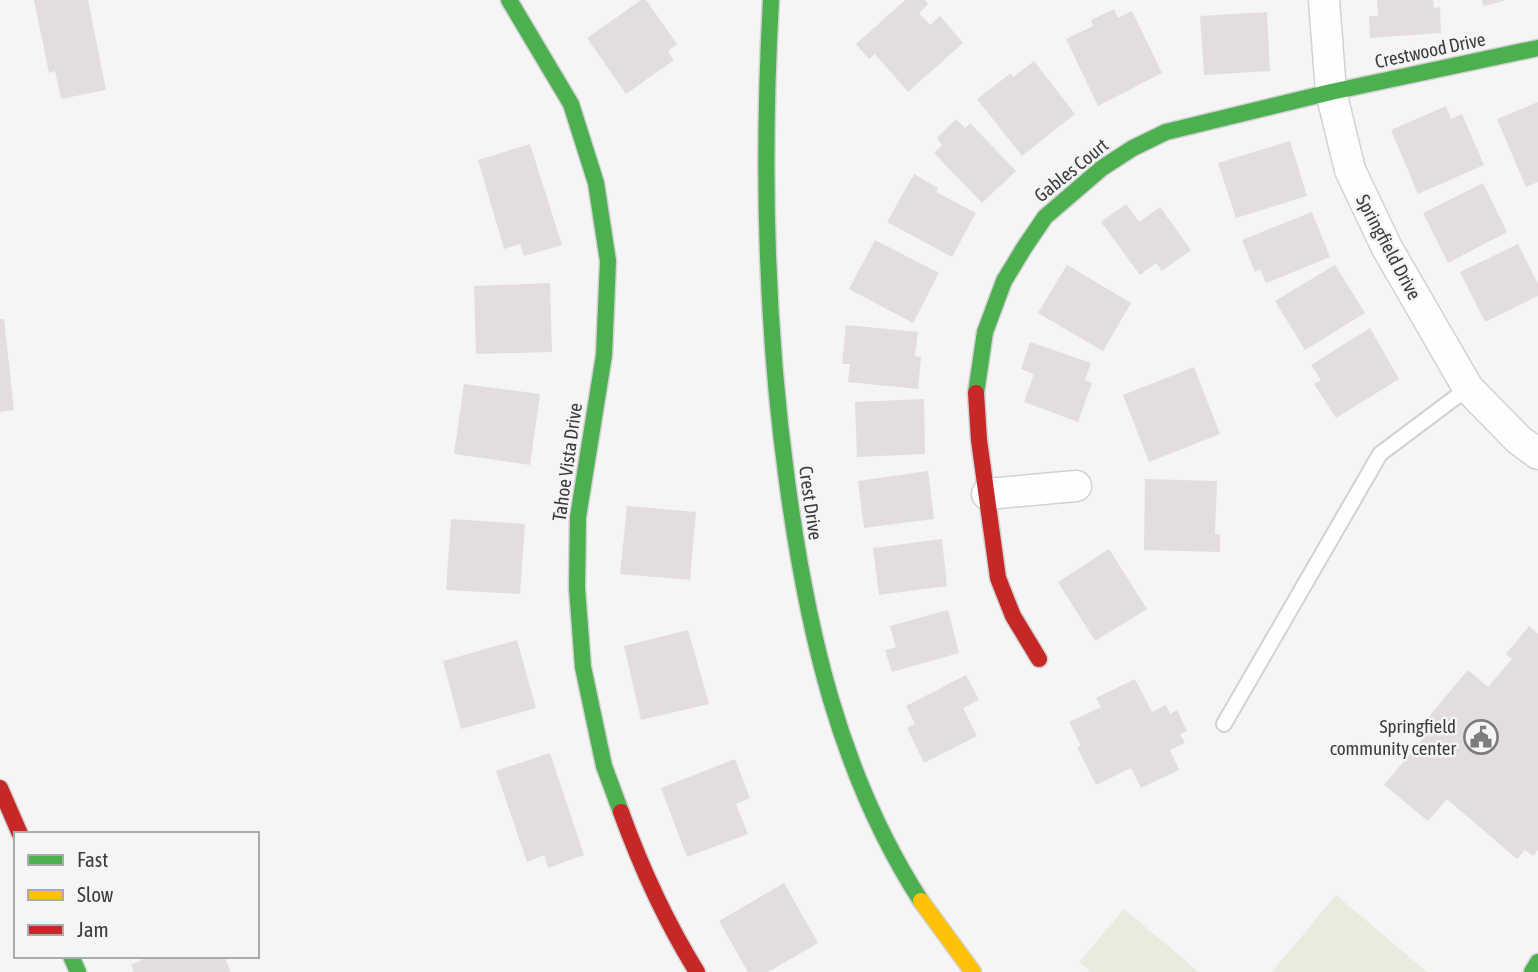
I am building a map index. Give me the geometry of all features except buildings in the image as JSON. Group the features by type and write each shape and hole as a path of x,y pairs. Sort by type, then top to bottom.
{"street":[{"name":"Tahoe Vista Drive","path":"509,0 571,104 596,183 608,261 604,355 578,517 577,588 583,667 604,766 635,850 697,972"},
{"name":"Crest Drive","path":"771,0 765,180 769,316 781,444 799,570 819,665 848,755 882,834 937,926 973,972"},
{"name":"Springfield Drive","path":"1324,0 1331,92 1350,170 1387,248 1468,388 1519,440 1538,454"},
{"name":"Crestwood Drive","path":"1331,92 1538,48"},
{"name":"Gables Court","path":"1039,659 1013,616 998,578 979,440 975,386 985,332 1004,281 1045,217 1102,167 1133,148 1166,132 1331,92"},
{"path":"988,494 1076,486"},
{"path":"0,788 19,832"},
{"path":"1532,972 1538,962"}],"lane":[{"path":"1224,724 1380,454 1468,388"}],"shaded area":[{"path":"1336,895 1427,972 1272,972"},
{"path":"1124,909 1199,972 1091,972 1079,962"}],"traffic: fast":[{"path":"509,0 571,104 596,183 608,261 604,355 578,517 577,588 583,667 604,766 621,812"},
{"path":"771,0 767,241 774,361 795,536 817,645 848,751 868,803 921,901"},
{"path":"976,393 985,332 1004,281 1024,248 1045,217 1102,168 1133,148 1166,132 1331,92 1538,48"},
{"path":"72,958 78,972"},
{"path":"1532,972 1538,962"}],"traffic: slow":[{"path":"921,901 973,972"}],"traffic: jam":[{"path":"976,393 979,440 998,578 1013,616 1039,659"},
{"path":"0,788 19,832"},
{"path":"621,812 655,894 697,972"}],"place":[{"name":"Springfield community center","path":"1481,737"}]}
